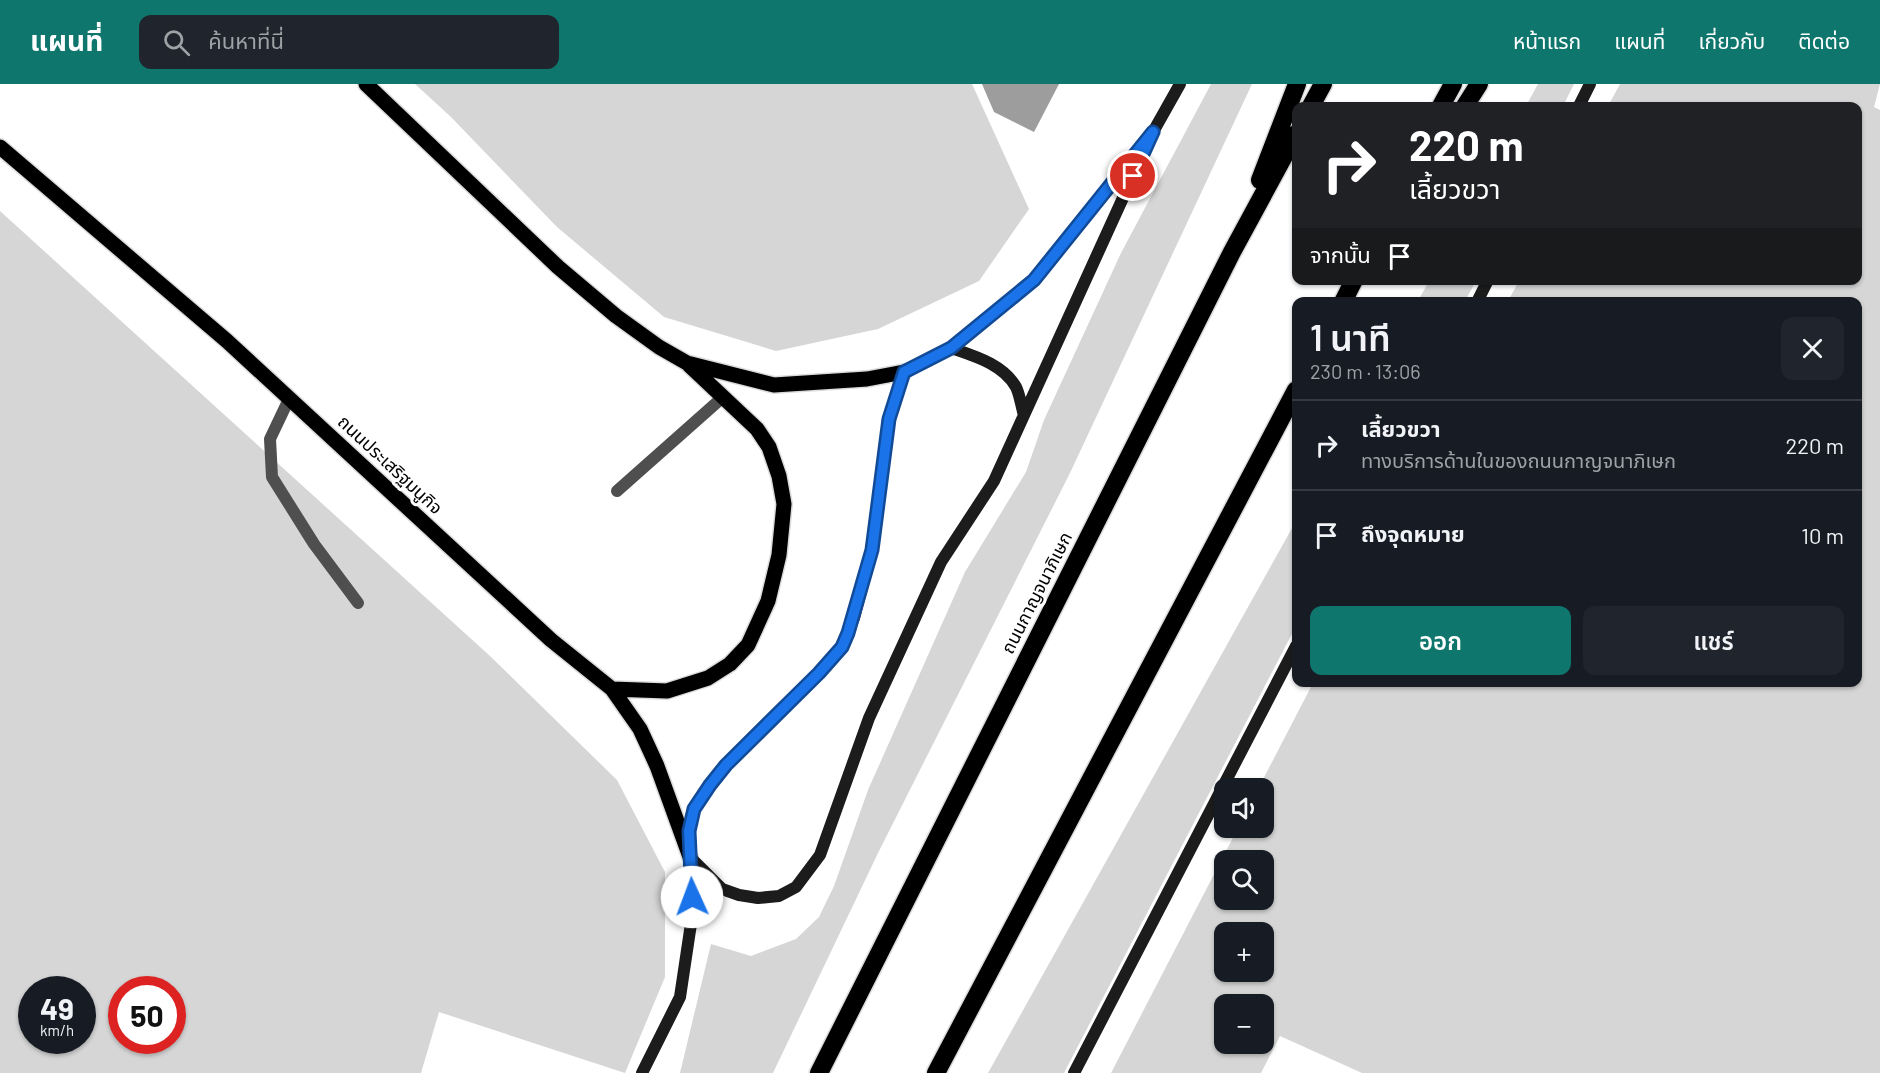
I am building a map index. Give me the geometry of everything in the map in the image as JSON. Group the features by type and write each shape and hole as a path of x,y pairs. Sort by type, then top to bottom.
{"highway":[{"path":"1232,252 1297,84"},
{"path":"1313,102 1323,84"},
{"path":"1443,102 1453,84"},
{"path":"1468,102 1479,84"},
{"name":"ถนนกาญจนาภิเษก","path":"819,1073 1232,252 1292,141"},
{"path":"936,1073 1292,398"}],"main road":[{"path":"366,84 558,267 616,316 659,347 687,363 757,429 769,447 779,476 784,504 779,555 768,601 748,645 730,664 708,678 667,691 612,688"},
{"path":"690,857 722,890 758,898 779,896 796,887 806,877 820,855 869,718 941,562 994,481 1153,132 1180,84"},
{"path":"1580,102 1590,84"},
{"path":"687,363 774,385 867,379 904,372 951,348 1034,280 1153,132"},
{"name":"ถนนประเสริฐมนูกิจ","path":"0,147 227,341 551,640 612,688 640,729 657,766 690,857"},
{"path":"951,348 976,356 998,367 1016,387 1024,415"},
{"path":"642,1073 680,997 692,916 689,831 694,809 726,765 819,673 842,647 854,618 872,550 889,419 904,372"},
{"path":"1074,1073 1292,654"}],"lane":[{"path":"617,491 723,397"},
{"path":"290,399 270,439 272,477 314,544 358,603"}],"shaded area":[{"path":"415,84 972,84 1029,209 979,281 878,329 776,351 664,317 557,227 451,117"},
{"path":"982,84 1059,84 1034,132 994,112"},
{"path":"1211,84 1252,84 1070,473 879,851 773,1073 680,1073 711,944 751,956 796,939 819,917 834,886 868,790 965,572 1026,472 1044,420 1121,253"},
{"path":"1538,84 1574,84 1565,102 1528,102"},
{"path":"1620,84 1880,84 1874,107 1880,110 1880,1073 1362,1073 1280,1036 1274,1048 1274,994 1214,994 1214,1054 1271,1054 1261,1073 1111,1073 1214,874 1214,910 1274,910 1274,850 1227,850 1233,838 1274,838 1274,778 1264,778 1311,687 1862,687 1862,297 1510,297 1517,285 1862,285 1862,102 1610,102"},
{"path":"0,211 490,656 617,780 665,872 665,977 625,1073 439,1012 421,1073 0,1073"},
{"path":"1427,285 1474,285 1467,297 1420,297"},
{"path":"1292,528 1292,634 1217,778 1214,778 1214,784 1064,1073 988,1073"}],"route":[{"path":"692,897 689,831 694,809 726,765 819,673 842,647 848,633 872,550 889,419 904,372 951,348 1034,280 1153,132 1133,176"}]}
